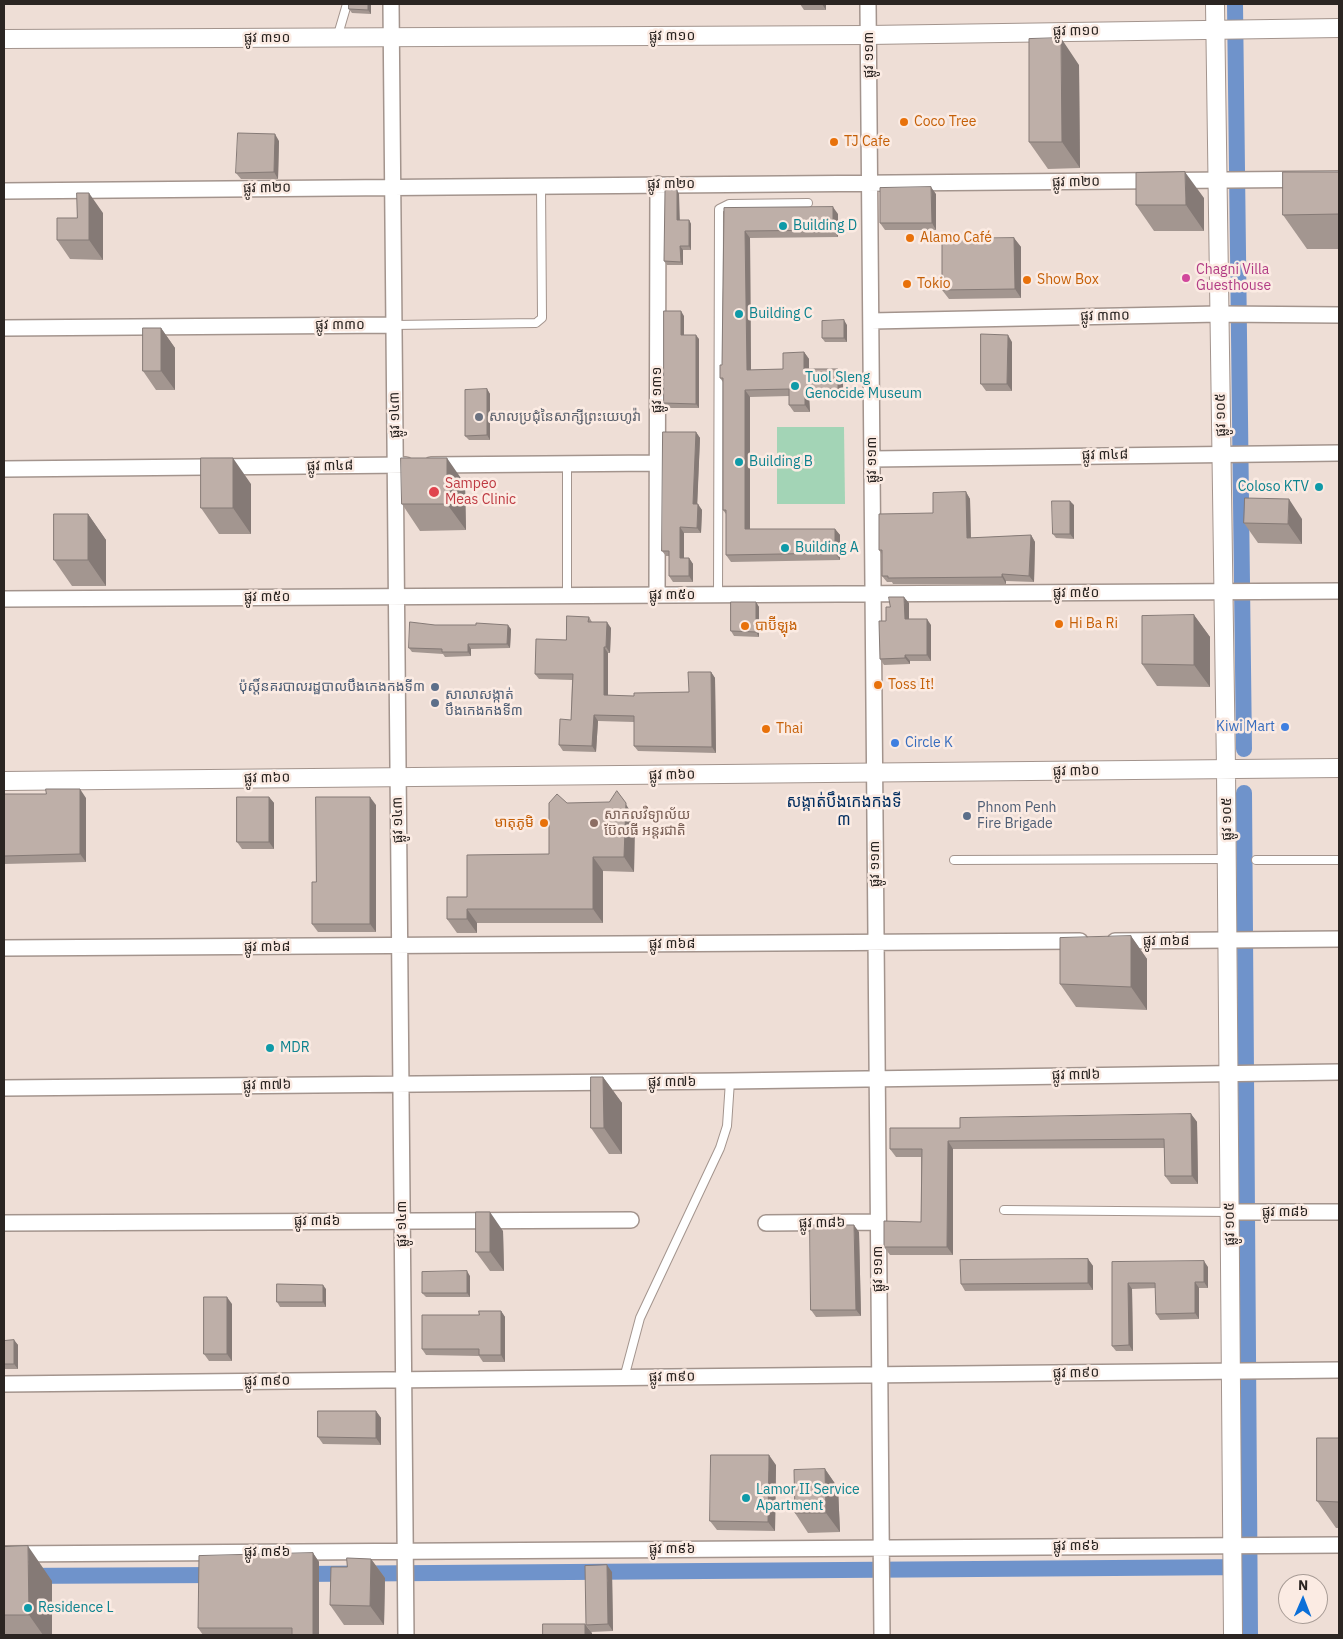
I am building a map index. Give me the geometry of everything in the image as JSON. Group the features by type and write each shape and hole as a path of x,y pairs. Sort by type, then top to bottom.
{"street":[{"name":"ផ្លូវ ១៤៣","path":"391,4 406,1635"},
{"name":"ផ្លូវ ១១៣","path":"868,4 882,1635"},
{"name":"ផ្លូវ ១០៥","path":"1215,4 1230,29 1223,180 1231,769 1227,859 1232,940 1235,1372 1240,1548 1232,1576 1233,1635"},
{"name":"ផ្លូវ ៣១០","path":"4,39 868,35 1339,28"},
{"name":"ផ្លូវ ៣២០","path":"4,191 393,186 870,184 1339,179"},
{"name":"ផ្លូវ ១៣១","path":"657,595 658,184"},
{"name":"ផ្លូវ ៣៣០","path":"871,322 1225,314 1339,315"},
{"name":"ផ្លូវ ៣៣០","path":"4,328 394,325"},
{"name":"ផ្លូវ ៣៤៨","path":"872,458 1249,452 1339,453"},
{"name":"ផ្លូវ ៣៤៨","path":"4,469 657,463"},
{"name":"ផ្លូវ ៣៥០","path":"4,599 1339,591"},
{"name":"ផ្លូវ ៣៦០","path":"4,781 1339,768"},
{"name":"ផ្លូវ ៣៦៨","path":"4,948 1339,940"},
{"name":"ផ្លូវ ៣៧៦","path":"4,1088 730,1082 1233,1072 1339,1072"},
{"name":"ផ្លូវ ៣៨៦","path":"1234,1212 1339,1212"},
{"name":"ផ្លូវ ៣៨៦","path":"4,1223 631,1220"},
{"name":"ផ្លូវ ៣៨៦","path":"766,1224 878,1222"},
{"name":"ផ្លូវ ៣៩០","path":"4,1384 1339,1370"},
{"name":"ផ្លូវ ៣៩៦","path":"4,1554 404,1551 881,1554 1339,1545"}],"lane":[{"path":"337,38 347,4"},
{"name":"ផ្លូវ ៣៣០","path":"394,325 536,323 540,321 542,318 541,186"},
{"path":"718,595 719,208 729,204 808,203"},
{"path":"567,464 568,596"},
{"path":"954,860 1227,859"},
{"path":"1256,860 1339,860"},
{"path":"624,1378 640,1318 720,1148 727,1126 730,1082"},
{"path":"1004,1210 1234,1212"}],"green space":[{"path":"777,427 844,427 845,504 777,504"}],"building":[{"path":"349,4 368,4 368,10 349,9"},
{"path":"1061,38 1062,142 1029,142 1029,39"},
{"path":"238,133 275,134 274,172 236,173"},
{"path":"1185,172 1186,205 1136,205 1136,173"},
{"path":"1283,172 1339,172 1339,214 1283,215"},
{"path":"931,187 932,223 880,223 880,188"},
{"path":"677,190 677,220 689,220 689,246 680,246 681,262 664,261 665,191"},
{"path":"77,193 89,193 89,240 57,240 57,218 77,218"},
{"path":"833,207 833,230 745,231 747,370 783,369 783,353 804,352 804,369 838,369 838,389 805,389 805,405 789,405 789,389 745,390 745,529 835,529 835,553 726,555 726,510 723,510 723,378 720,378 720,365 722,365 724,208"},
{"path":"1014,238 1015,289 942,290 942,239"},
{"path":"664,311 681,311 681,335 696,335 696,404 664,403"},
{"path":"844,320 844,338 822,338 822,321"},
{"path":"143,328 161,328 161,371 143,371"},
{"path":"981,334 1008,335 1007,384 981,384"},
{"name":"សាលប្រជុំនៃសាក្សីព្រះយេហូវ៉ា","path":"487,389 487,435 465,436 465,390"},
{"path":"663,432 696,432 693,504 698,504 697,528 680,527 680,558 689,558 689,576 669,576 669,551 662,551"},
{"path":"201,458 233,458 233,508 201,508"},
{"path":"401,458 447,458 447,504 402,504"},
{"path":"966,492 967,538 1031,535 1029,576 1002,574 1002,577 888,578 888,576 882,576 882,550 879,550 879,514 933,513 933,493"},
{"path":"1245,498 1289,499 1288,524 1244,523"},
{"path":"1052,501 1070,501 1070,534 1053,534"},
{"path":"54,514 88,514 88,560 54,560"},
{"path":"889,597 904,597 905,619 927,619 927,655 905,655 905,658 880,659 879,621 886,621 886,607 890,607"},
{"path":"731,602 756,602 756,632 731,631"},
{"path":"1194,615 1194,665 1142,664 1142,616"},
{"path":"567,616 589,617 588,622 607,622 606,647 604,647 604,695 634,696 634,693 689,692 688,672 711,672 712,747 634,746 634,716 594,715 592,746 559,745 560,719 571,720 573,674 535,674 536,639 566,640"},
{"path":"410,622 435,625 476,625 476,623 508,625 507,644 468,644 468,652 442,652 442,649 409,648"},
{"path":"46,789 80,789 80,854 4,856 4,794 46,794"},
{"path":"617,791 626,803 624,857 593,857 593,909 467,909 467,919 447,919 447,897 467,897 467,855 549,854 549,803 557,794 567,803 609,802"},
{"path":"237,797 269,797 269,842 237,842"},
{"path":"316,797 370,797 370,924 312,924 312,882 316,882"},
{"path":"1131,936 1131,987 1060,984 1060,938"},
{"path":"591,1077 603,1077 604,1128 591,1128"},
{"path":"1191,1114 1192,1176 1165,1176 1164,1139 948,1141 947,1247 884,1247 884,1221 921,1222 922,1149 890,1149 890,1128 960,1128 960,1118"},
{"path":"476,1212 490,1212 490,1252 476,1252"},
{"path":"810,1225 854,1225 856,1310 811,1310"},
{"path":"1088,1259 1088,1283 961,1284 960,1260"},
{"path":"1204,1261 1204,1282 1195,1282 1195,1313 1156,1314 1155,1283 1128,1283 1129,1345 1112,1346 1112,1262"},
{"path":"467,1271 467,1293 422,1293 422,1272"},
{"path":"277,1284 323,1285 323,1302 277,1302"},
{"path":"204,1297 227,1297 227,1354 204,1354"},
{"path":"479,1311 501,1311 501,1355 479,1355 479,1349 422,1349 422,1315 479,1315"},
{"path":"14,1340 14,1364 4,1364 4,1341"},
{"path":"318,1411 376,1411 376,1438 318,1437"},
{"path":"1317,1438 1339,1438 1339,1502 1317,1501"},
{"name":"Lamor II Service Apartment","path":"711,1455 769,1455 768,1522 710,1521"},
{"path":"825,1469 826,1513 795,1513 794,1470"},
{"path":"28,1546 29,1615 4,1615 4,1547"},
{"path":"313,1553 313,1635 292,1635 292,1628 198,1628 199,1556"},
{"path":"347,1558 371,1559 370,1606 330,1605 331,1567 347,1567"},
{"path":"607,1565 608,1624 586,1625 585,1566"},
{"path":"543,1624 585,1624 585,1635 543,1635"}],"waterway":[{"path":"1235,4 1244,749"},
{"path":"1244,793 1250,1635"},
{"path":"298,1574 1249,1567"},
{"path":"4,1576 221,1575"}],"place":[{"name":"Coco Tree","path":"904,122"},
{"name":"TJ Cafe","path":"834,142"},
{"name":"Building D","path":"783,226"},
{"name":"Alamo Café","path":"910,238"},
{"name":"Chagni Villa Guesthouse","path":"1186,278"},
{"name":"Show Box","path":"1027,280"},
{"name":"Tokio","path":"907,284"},
{"name":"Building C","path":"739,314"},
{"name":"Tuol Sleng Genocide Museum","path":"795,386"},
{"name":"សាលប្រជុំនៃសាក្សីព្រះយេហូវ៉ា","path":"479,417"},
{"name":"Building B","path":"739,462"},
{"name":"Coloso KTV","path":"1319,487"},
{"name":"Sampeo Meas Clinic","path":"434,492"},
{"name":"Building A","path":"785,548"},
{"name":"Hi Ba Ri","path":"1059,624"},
{"name":"បាប៊ីឡុង","path":"745,626"},
{"name":"Toss It!","path":"878,685"},
{"name":"ប៉ុស្តិ៍នគរបាលរដ្ឋបាលបឹងកេងកងទី៣","path":"435,687"},
{"name":"សាលាសង្កាត់ បឹងកេងកងទី៣","path":"435,703"},
{"name":"Kiwi Mart","path":"1285,727"},
{"name":"Thai","path":"766,729"},
{"name":"Circle K","path":"895,743"},
{"name":"Phnom Penh Fire Brigade","path":"967,816"},
{"name":"មាតុភូមិ","path":"544,823"},
{"name":"សាកលវិទ្យាល័យ ប៊ែលធី អន្តរជាតិ","path":"594,823"},
{"name":"MDR","path":"270,1048"},
{"name":"Lamor II Service Apartment","path":"746,1498"},
{"name":"Residence L","path":"28,1608"}],"district":[{"name":"សង្កាត់បឹងកេងកងទី ៣","path":"844,811"}]}
